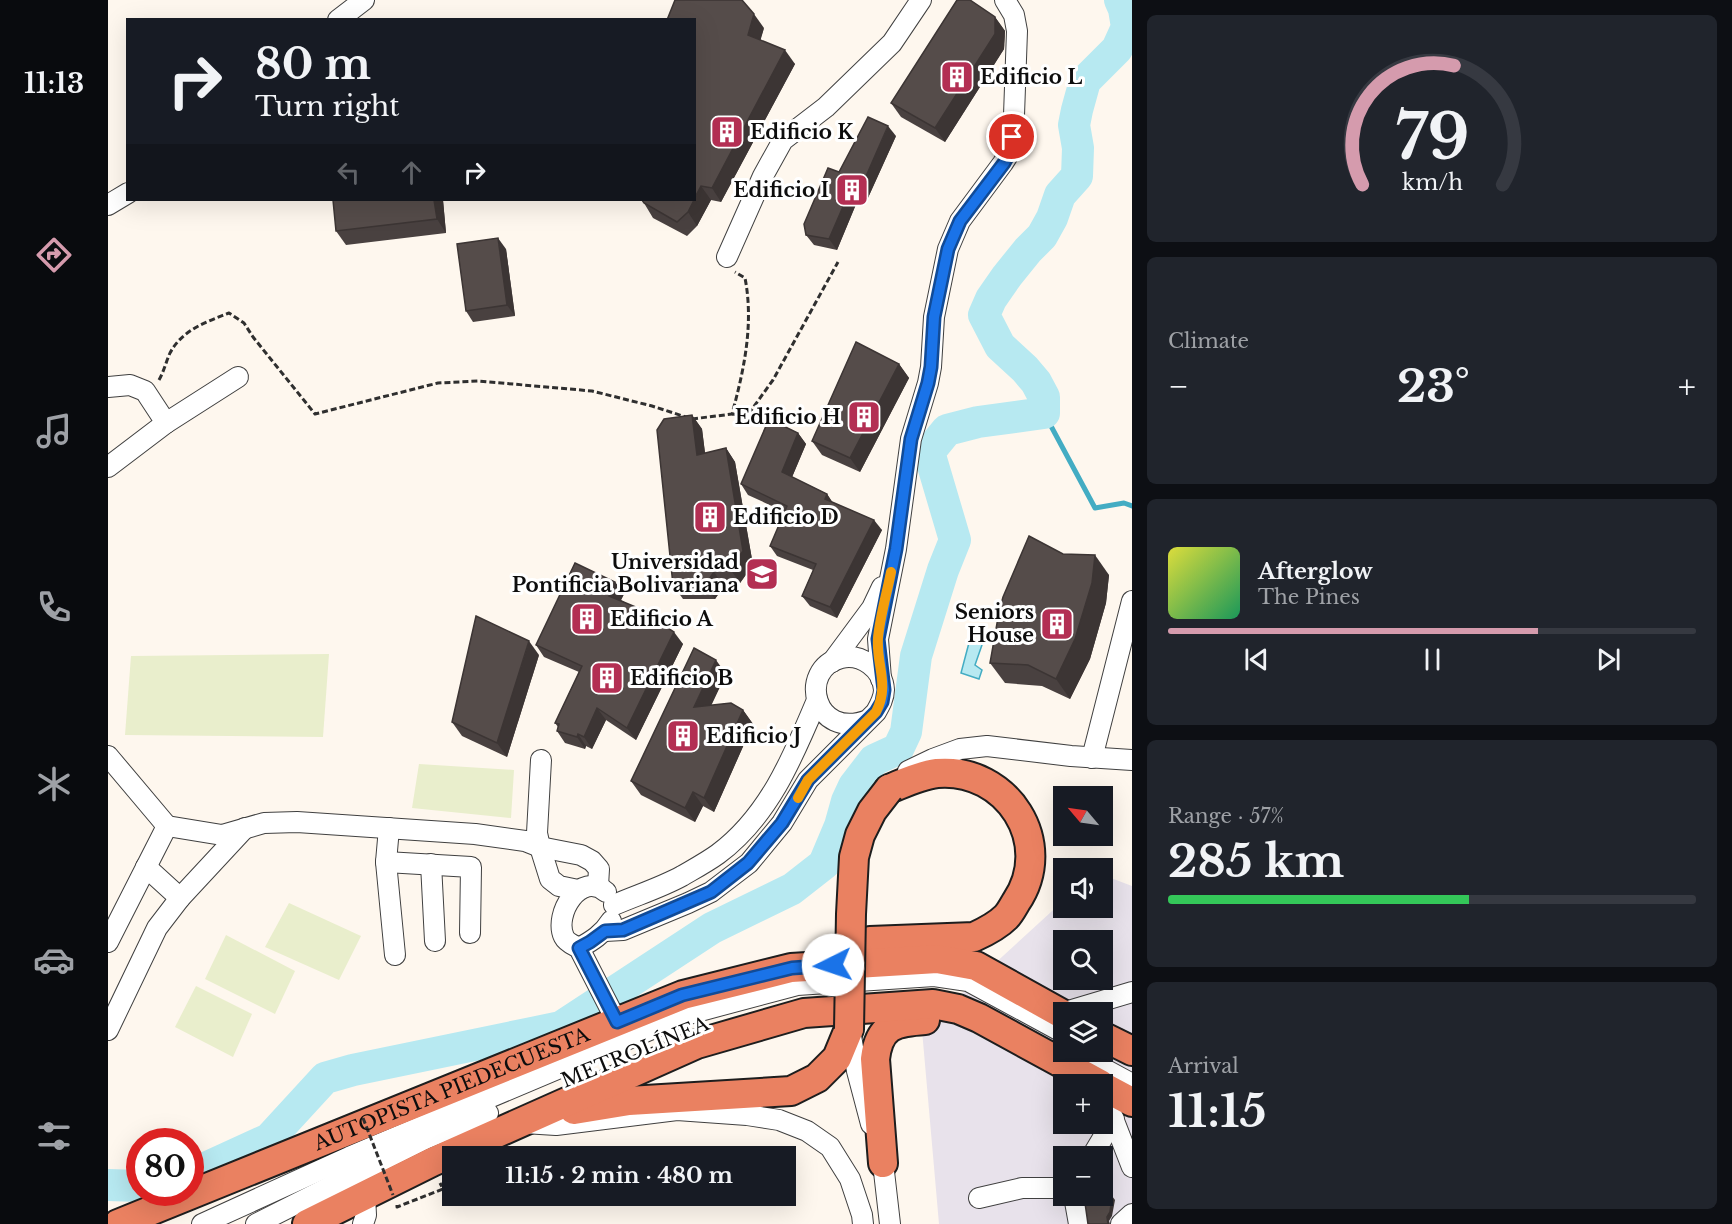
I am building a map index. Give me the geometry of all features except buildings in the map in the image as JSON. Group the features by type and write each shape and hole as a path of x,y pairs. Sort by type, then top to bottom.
{"highway":[{"path":"518,1122 629,1101 790,1091 817,1078 837,1058 849,1029 850,914 854,857 860,835 872,811 889,789 913,779 937,773 963,774 985,782 1007,798 1023,821 1029,842 1031,862 1024,890 1006,917 987,932 974,937 870,941 840,949 792,968"},
{"name":"AUTOPISTA PIEDECUESTA","path":"118,1224 612,1013 792,968 938,959 976,966 1053,1012"},
{"path":"307,1224 379,1195 432,1162 518,1122 697,1044 804,1013 933,1004 958,1009 979,1018 1079,1074"},
{"path":"883,1163 875,1059 876,1046 882,1035 891,1026 904,1022 979,1018"},
{"path":"1113,1042 1132,1052"},
{"path":"1113,1100 1123,1111"}],"street":[{"path":"341,18 364,0"},
{"path":"729,252 763,176 783,140 826,107 892,43 921,0"},
{"path":"605,931 623,930 688,903 711,892 748,863 782,823 808,780 876,712 882,702 884,690 878,639 894,560 911,439 931,367 934,317 948,249 960,221 1010,152 1014,115 1017,31 1014,15 1005,0"},
{"path":"108,205 126,194"},
{"path":"108,467 166,423 238,377"},
{"path":"108,387 130,385 145,391 166,423"},
{"path":"868,720 856,725 832,720 822,711 817,700 816,689 818,678 824,669 832,662 872,608 894,560"},
{"path":"1092,758 1132,601"},
{"path":"832,662 851,657 861,659 870,663 881,679"},
{"path":"614,905 681,877 718,854 736,839 764,806 778,785 817,700"},
{"path":"889,789 909,770 960,749 987,746 1092,758 1132,759"},
{"path":"108,756 167,826 222,835 264,823 297,822 474,834 525,841 540,848 581,855 592,861 598,869 598,886"},
{"path":"541,760 537,834 540,848 550,879 559,886 578,890"},
{"path":"108,942 167,826"},
{"path":"108,1030 157,928 180,898 244,828"},
{"path":"389,828 386,862 395,955"},
{"path":"386,862 471,867 471,933"},
{"path":"431,864 435,941"},
{"path":"146,867 180,898"},
{"path":"579,948 605,931 612,919 614,905 610,896 598,886 591,885 578,890 565,908 562,928 564,937 570,944 579,948 612,1013"},
{"name":"METROLÍNEA","path":"202,1224 359,1152 685,1015 796,985 934,976 968,981 1053,1014"},
{"name":"METROLÍNEA","path":"256,1224 424,1140 688,1027 799,997 934,987 967,995 1053,1040"},
{"path":"1105,1002 1132,992"},
{"path":"849,1029 866,1108 883,1163 890,1224"},
{"path":"1113,1060 1132,1070"},
{"path":"1091,1062 1132,1084"},
{"path":"518,1122 556,1125 677,1110 747,1114 779,1120 807,1131 830,1147 850,1179 863,1224"},
{"path":"1099,1146 1123,1111"},
{"path":"1123,1111 1132,1167"},
{"path":"979,1198 1022,1188 1053,1188"},
{"path":"363,1224 379,1195"},
{"path":"1075,1206 1078,1224"},
{"path":"1121,1224 1132,1214"}],"path":[{"path":"729,252 734,259 734,272 745,278 748,295 744,371 732,414"},
{"path":"149,397 178,341 192,328 229,313 244,323 315,414 438,383 478,381 592,391 692,419 732,414 747,416 773,380 838,262"},
{"path":"363,1118 379,1195"}],"shaded area":[{"path":"1113,879 1132,886 1132,1224 939,1224 922,1030 1053,910 1053,918 1113,918"}],"green space":[{"path":"329,654 323,737 125,735 131,656"},
{"path":"419,764 514,770 511,818 412,808"},
{"path":"289,903 361,936 339,980 265,947"},
{"path":"226,935 295,971 275,1014 205,979"},
{"path":"196,986 252,1014 233,1057 175,1027"}],"water":[{"path":"970,639 983,642 975,665 982,670 979,679 961,673"}],"waterway":[{"path":"204,1169 269,1139 325,1078 353,1070 561,1027 712,928 792,889 824,864 854,786 874,760 898,749 906,732 916,656 943,570 955,540 929,452 947,430 978,422 1044,413 1044,397 1036,382 1000,346 984,315 991,299 1007,276 1042,236 1052,218 1060,195 1077,176 1078,148 1074,125 1077,110 1085,81 1117,49 1127,27 1120,0"},
{"path":"1044,413 1095,508 1124,503 1132,506"},
{"path":"108,1185 126,1186"}],"slow traffic":[{"path":"798,798 808,780 876,712 882,702 884,690 878,639 891,572"}],"place":[{"name":"Edificio L","path":"957,77"},
{"name":"Edificio K","path":"727,132"},
{"name":"Edificio I","path":"852,190"},
{"name":"Edificio H","path":"864,417"},
{"name":"Edificio D","path":"710,517"},
{"name":"Universidad Pontificia Bolivariana","path":"762,574"},
{"name":"Edificio A","path":"587,619"},
{"name":"Seniors House","path":"1057,624"},
{"name":"Edificio B","path":"607,678"},
{"name":"Edificio J","path":"683,736"}],"route":[{"path":"833,965 792,968 682,995 617,1022 579,948 605,931 623,930 711,892 748,863 782,823 808,780 876,712 882,702 884,690 878,639 896,549 911,439 931,367 934,317 948,249 960,221 1004,163 1010,152 1012,137"}]}
